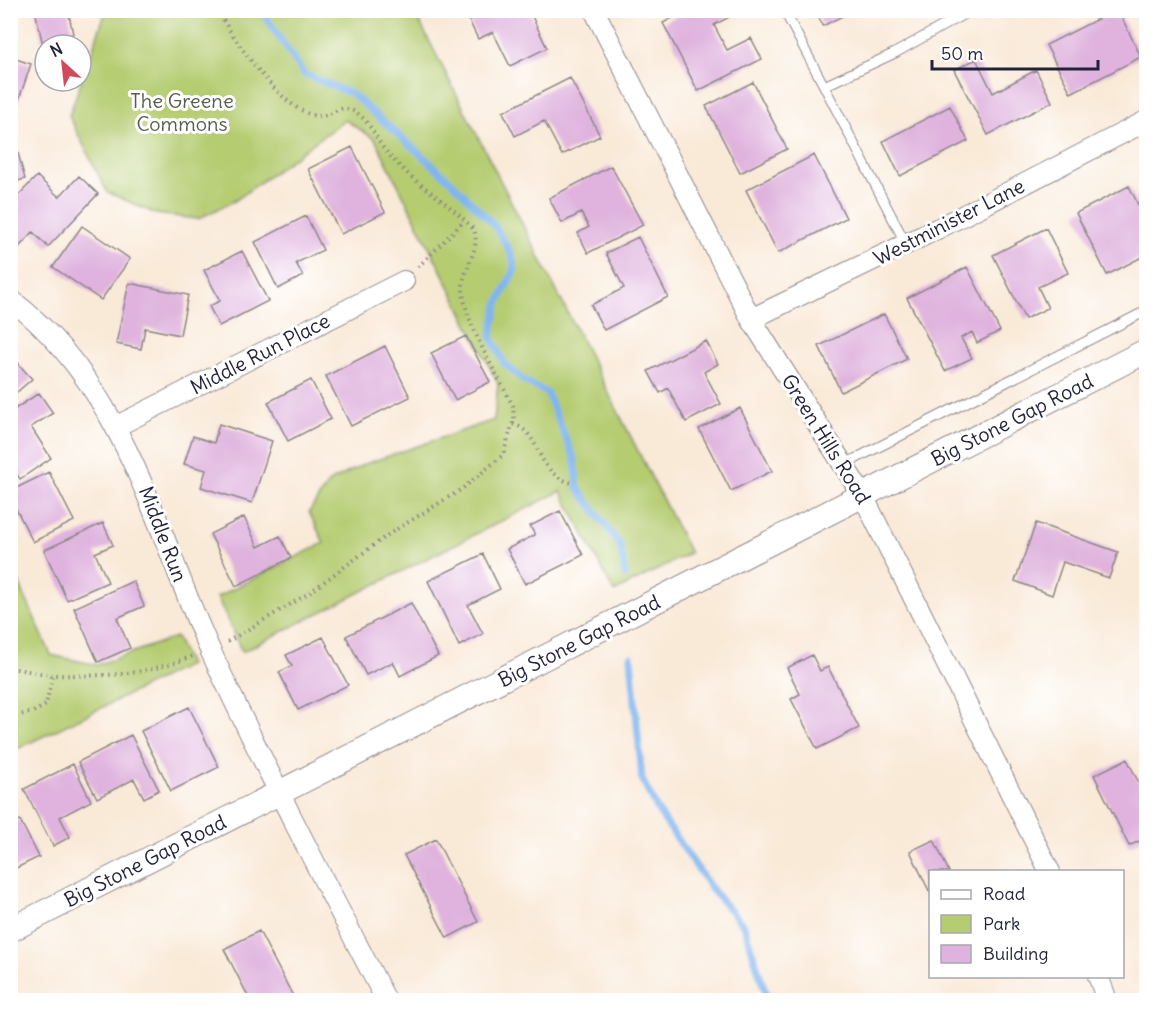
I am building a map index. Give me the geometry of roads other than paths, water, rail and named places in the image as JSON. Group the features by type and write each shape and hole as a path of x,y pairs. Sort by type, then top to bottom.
{"street":[{"name":"Green Hills Road","path":"599,12 751,319 863,496 1049,870"},
{"name":"Westminister Lane","path":"751,319 906,244 1146,121"},
{"name":"Middle Run Place","path":"117,426 404,281"},
{"name":"Middle Run","path":"10,299 27,312 75,362 117,426 148,493 210,650 278,794 386,1000"},
{"name":"Big Stone Gap Road","path":"10,930 1146,351"},
{"path":"1099,978 1107,1000"}],"lane":[{"path":"784,10 906,244"},
{"path":"824,86 895,53 971,10"},
{"path":"843,465 1146,311"}],"waterway":[{"path":"261,10 304,74 352,94 452,182 495,226 512,255 515,269 498,304 491,336 504,363 523,380 547,393 575,460 578,488 620,545 625,575"},
{"path":"631,657 642,779 658,811 713,891 744,926 768,1000"}],"park label":[{"name":"The Greene Commons","path":"182,112"}]}
